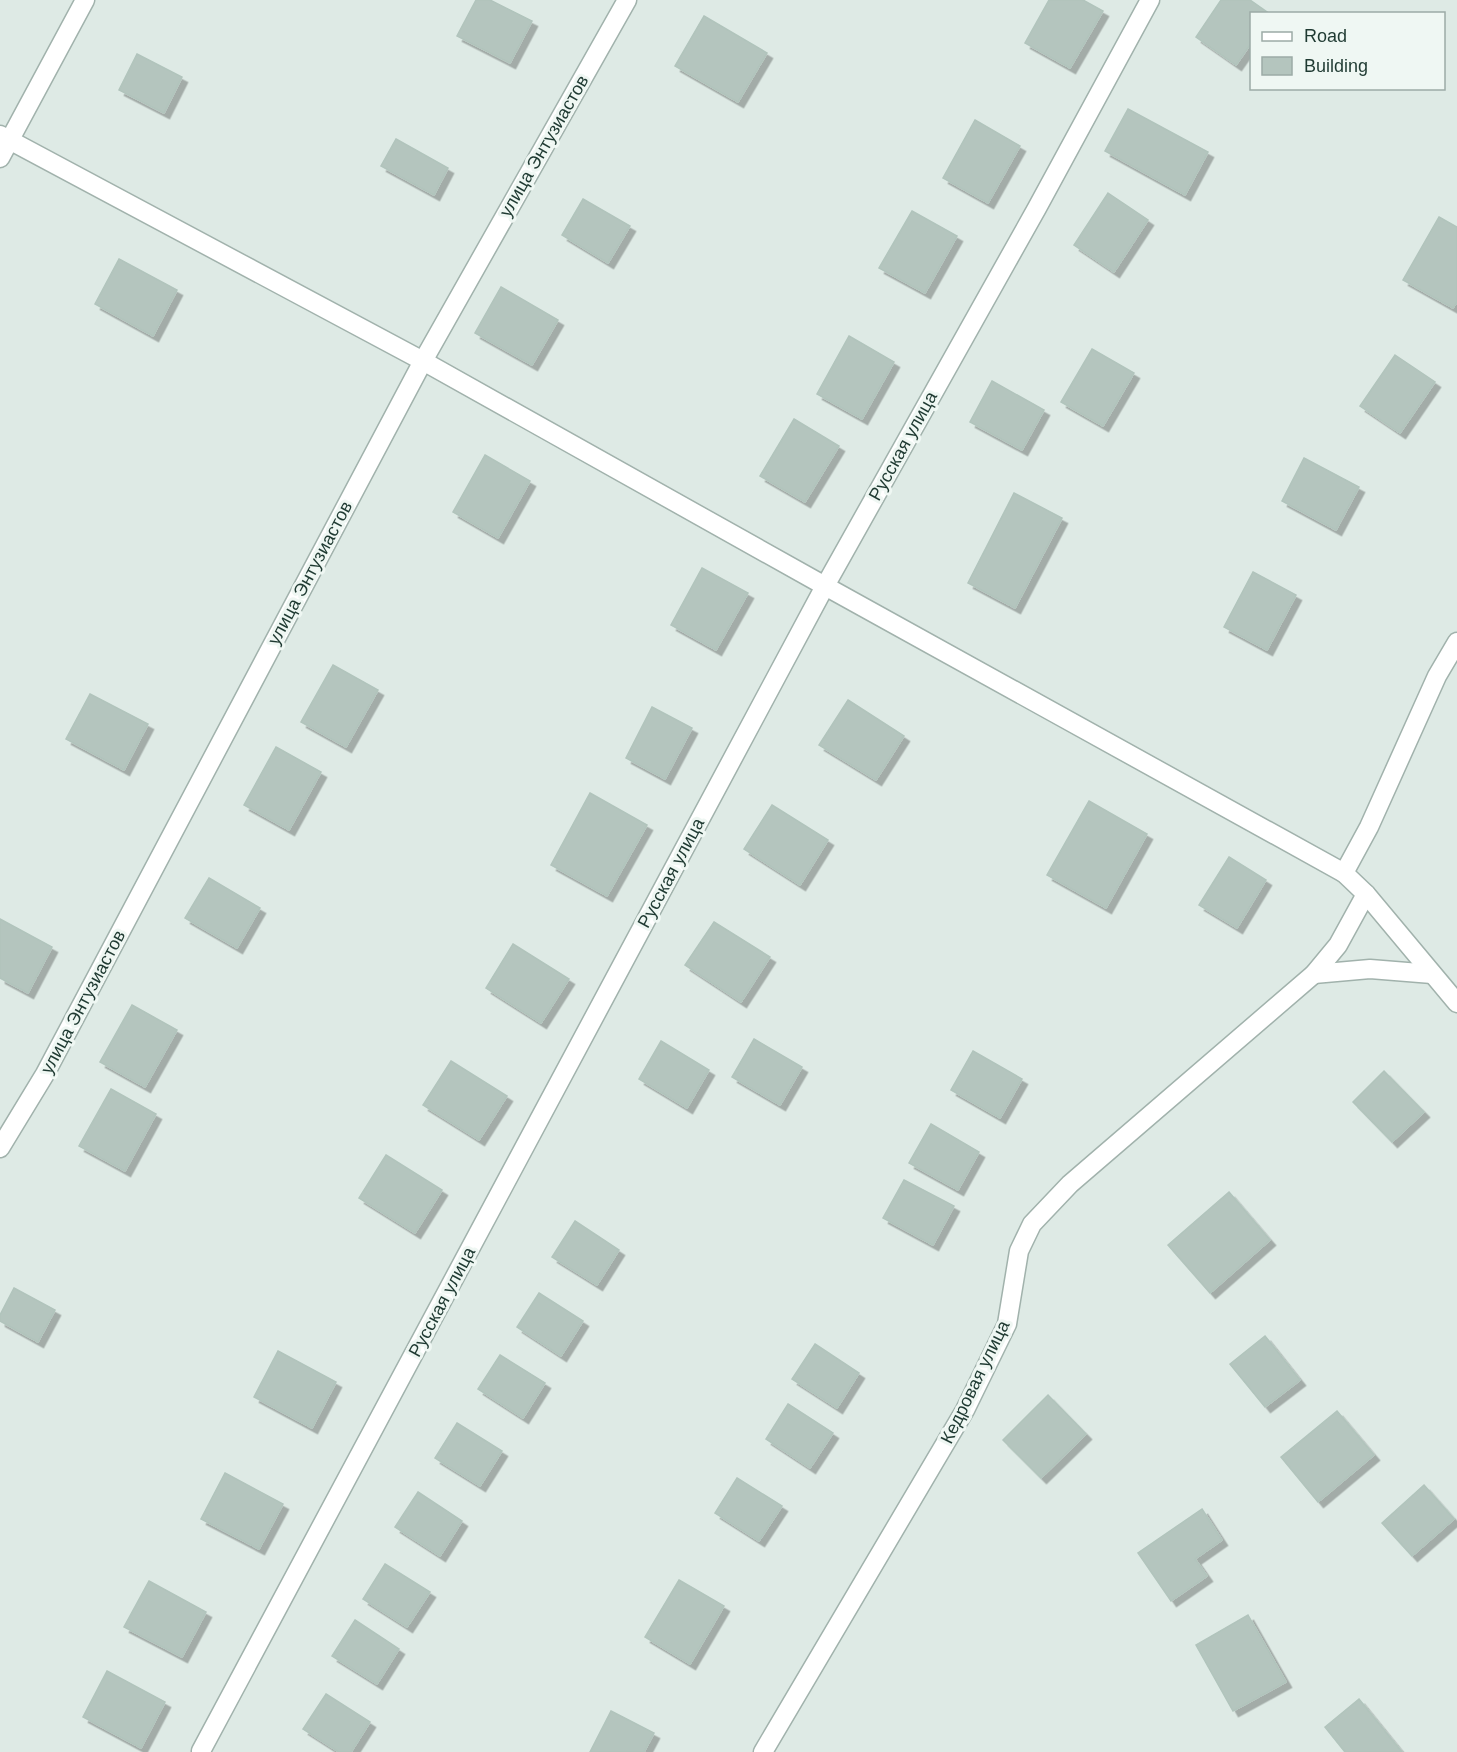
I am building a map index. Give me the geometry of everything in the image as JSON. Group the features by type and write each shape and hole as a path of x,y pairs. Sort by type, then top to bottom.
{"street":[{"path":"0,158 4,137 84,0"},
{"name":"улица Энтузиастов","path":"0,1148 45,1074 423,361 627,0"},
{"name":"Русская улица","path":"201,1751 825,586 1037,208 1150,0"},
{"path":"4,137 423,361 1344,873 1366,894 1457,1003"},
{"path":"1344,873 1369,827 1437,676 1457,642"},
{"name":"Кедровая улица","path":"763,1752 965,1410 1007,1324 1019,1251 1032,1224 1070,1184 1314,974 1338,945 1366,894"},
{"path":"1314,974 1370,969 1432,974"}],"building":[{"path":"476,0 490,0 532,21 510,63 457,36"},
{"path":"1049,0 1083,0 1103,11 1070,68 1025,43"},
{"path":"1221,0 1250,0 1267,12 1250,12 1250,45 1236,65 1196,37"},
{"path":"704,16 767,53 738,102 675,66"},
{"path":"137,54 182,77 164,113 119,90"},
{"path":"1128,109 1208,152 1185,195 1105,151"},
{"path":"975,120 1020,146 988,203 943,178"},
{"path":"396,139 448,168 434,195 381,166"},
{"path":"1108,193 1148,220 1114,272 1074,245"},
{"path":"583,199 630,226 608,263 562,235"},
{"path":"912,211 957,236 925,293 879,268"},
{"path":"1439,217 1457,227 1457,302 1453,308 1403,280"},
{"path":"119,259 177,290 153,336 95,304"},
{"path":"501,287 558,320 532,365 475,333"},
{"path":"849,336 894,362 862,419 817,394"},
{"path":"1092,349 1134,373 1103,426 1061,402"},
{"path":"1395,355 1435,382 1400,433 1360,406"},
{"path":"992,381 1044,410 1022,450 970,422"},
{"path":"794,419 839,446 805,502 760,476"},
{"path":"485,455 530,481 498,538 453,512"},
{"path":"1304,458 1359,487 1336,530 1282,501"},
{"path":"1014,493 1062,518 1015,608 968,583"},
{"path":"702,568 748,593 716,650 671,625"},
{"path":"1253,572 1296,595 1267,650 1224,627"},
{"path":"333,665 378,690 346,747 301,722"},
{"path":"90,694 148,724 124,770 66,739"},
{"path":"848,700 904,736 876,780 819,745"},
{"path":"652,707 692,728 665,779 626,758"},
{"path":"276,747 321,772 289,830 244,805"},
{"path":"590,793 647,825 607,896 551,865"},
{"path":"1089,801 1147,834 1106,908 1047,875"},
{"path":"772,805 828,840 800,885 744,849"},
{"path":"1229,857 1266,880 1237,928 1199,905"},
{"path":"209,878 260,908 237,948 185,918"},
{"path":"0,919 52,947 28,993 0,978"},
{"path":"714,922 770,957 741,1002 685,965"},
{"path":"513,944 569,979 541,1023 486,988"},
{"path":"132,1005 177,1030 145,1087 100,1062"},
{"path":"754,1039 802,1067 780,1105 732,1077"},
{"path":"661,1041 709,1070 687,1108 639,1079"},
{"path":"973,1051 1022,1079 1000,1118 951,1090"},
{"path":"451,1061 507,1096 479,1140 423,1105"},
{"path":"1384,1071 1424,1112 1392,1142 1353,1102"},
{"path":"111,1089 156,1114 125,1171 79,1146"},
{"path":"931,1124 979,1152 958,1190 909,1163"},
{"path":"386,1155 442,1190 415,1233 359,1198"},
{"path":"904,1180 954,1206 933,1245 883,1218"},
{"path":"1229,1192 1270,1240 1210,1293 1168,1245"},
{"path":"575,1221 619,1250 597,1285 552,1257"},
{"path":"14,1288 55,1310 38,1342 0,1321 0,1315"},
{"path":"539,1293 583,1321 561,1356 517,1327"},
{"path":"1265,1336 1300,1380 1265,1407 1230,1364"},
{"path":"815,1344 859,1373 837,1408 792,1379"},
{"path":"278,1351 336,1382 312,1428 254,1397"},
{"path":"500,1355 545,1383 523,1418 478,1389"},
{"path":"1048,1395 1086,1434 1041,1478 1003,1440"},
{"path":"788,1404 833,1433 810,1468 766,1439"},
{"path":"1337,1411 1374,1455 1318,1502 1281,1457"},
{"path":"457,1423 502,1451 480,1486 435,1458"},
{"path":"225,1473 283,1504 259,1549 201,1519"},
{"path":"737,1478 782,1506 759,1541 715,1513"},
{"path":"1424,1485 1454,1519 1412,1556 1382,1523"},
{"path":"418,1492 462,1521 440,1556 395,1527"},
{"path":"1202,1509 1222,1540 1195,1559 1207,1576 1171,1601 1138,1553"},
{"path":"385,1564 430,1592 407,1627 363,1599"},
{"path":"679,1580 724,1606 690,1664 645,1637"},
{"path":"149,1581 206,1612 182,1657 124,1627"},
{"path":"1248,1615 1286,1682 1233,1711 1196,1645"},
{"path":"355,1620 399,1649 377,1684 332,1656"},
{"path":"107,1671 165,1702 141,1748 83,1717"},
{"path":"326,1694 370,1722 351,1752 339,1752 303,1729"},
{"path":"1359,1699 1402,1752 1345,1752 1325,1727"},
{"path":"611,1711 654,1733 644,1752 590,1752"}]}
